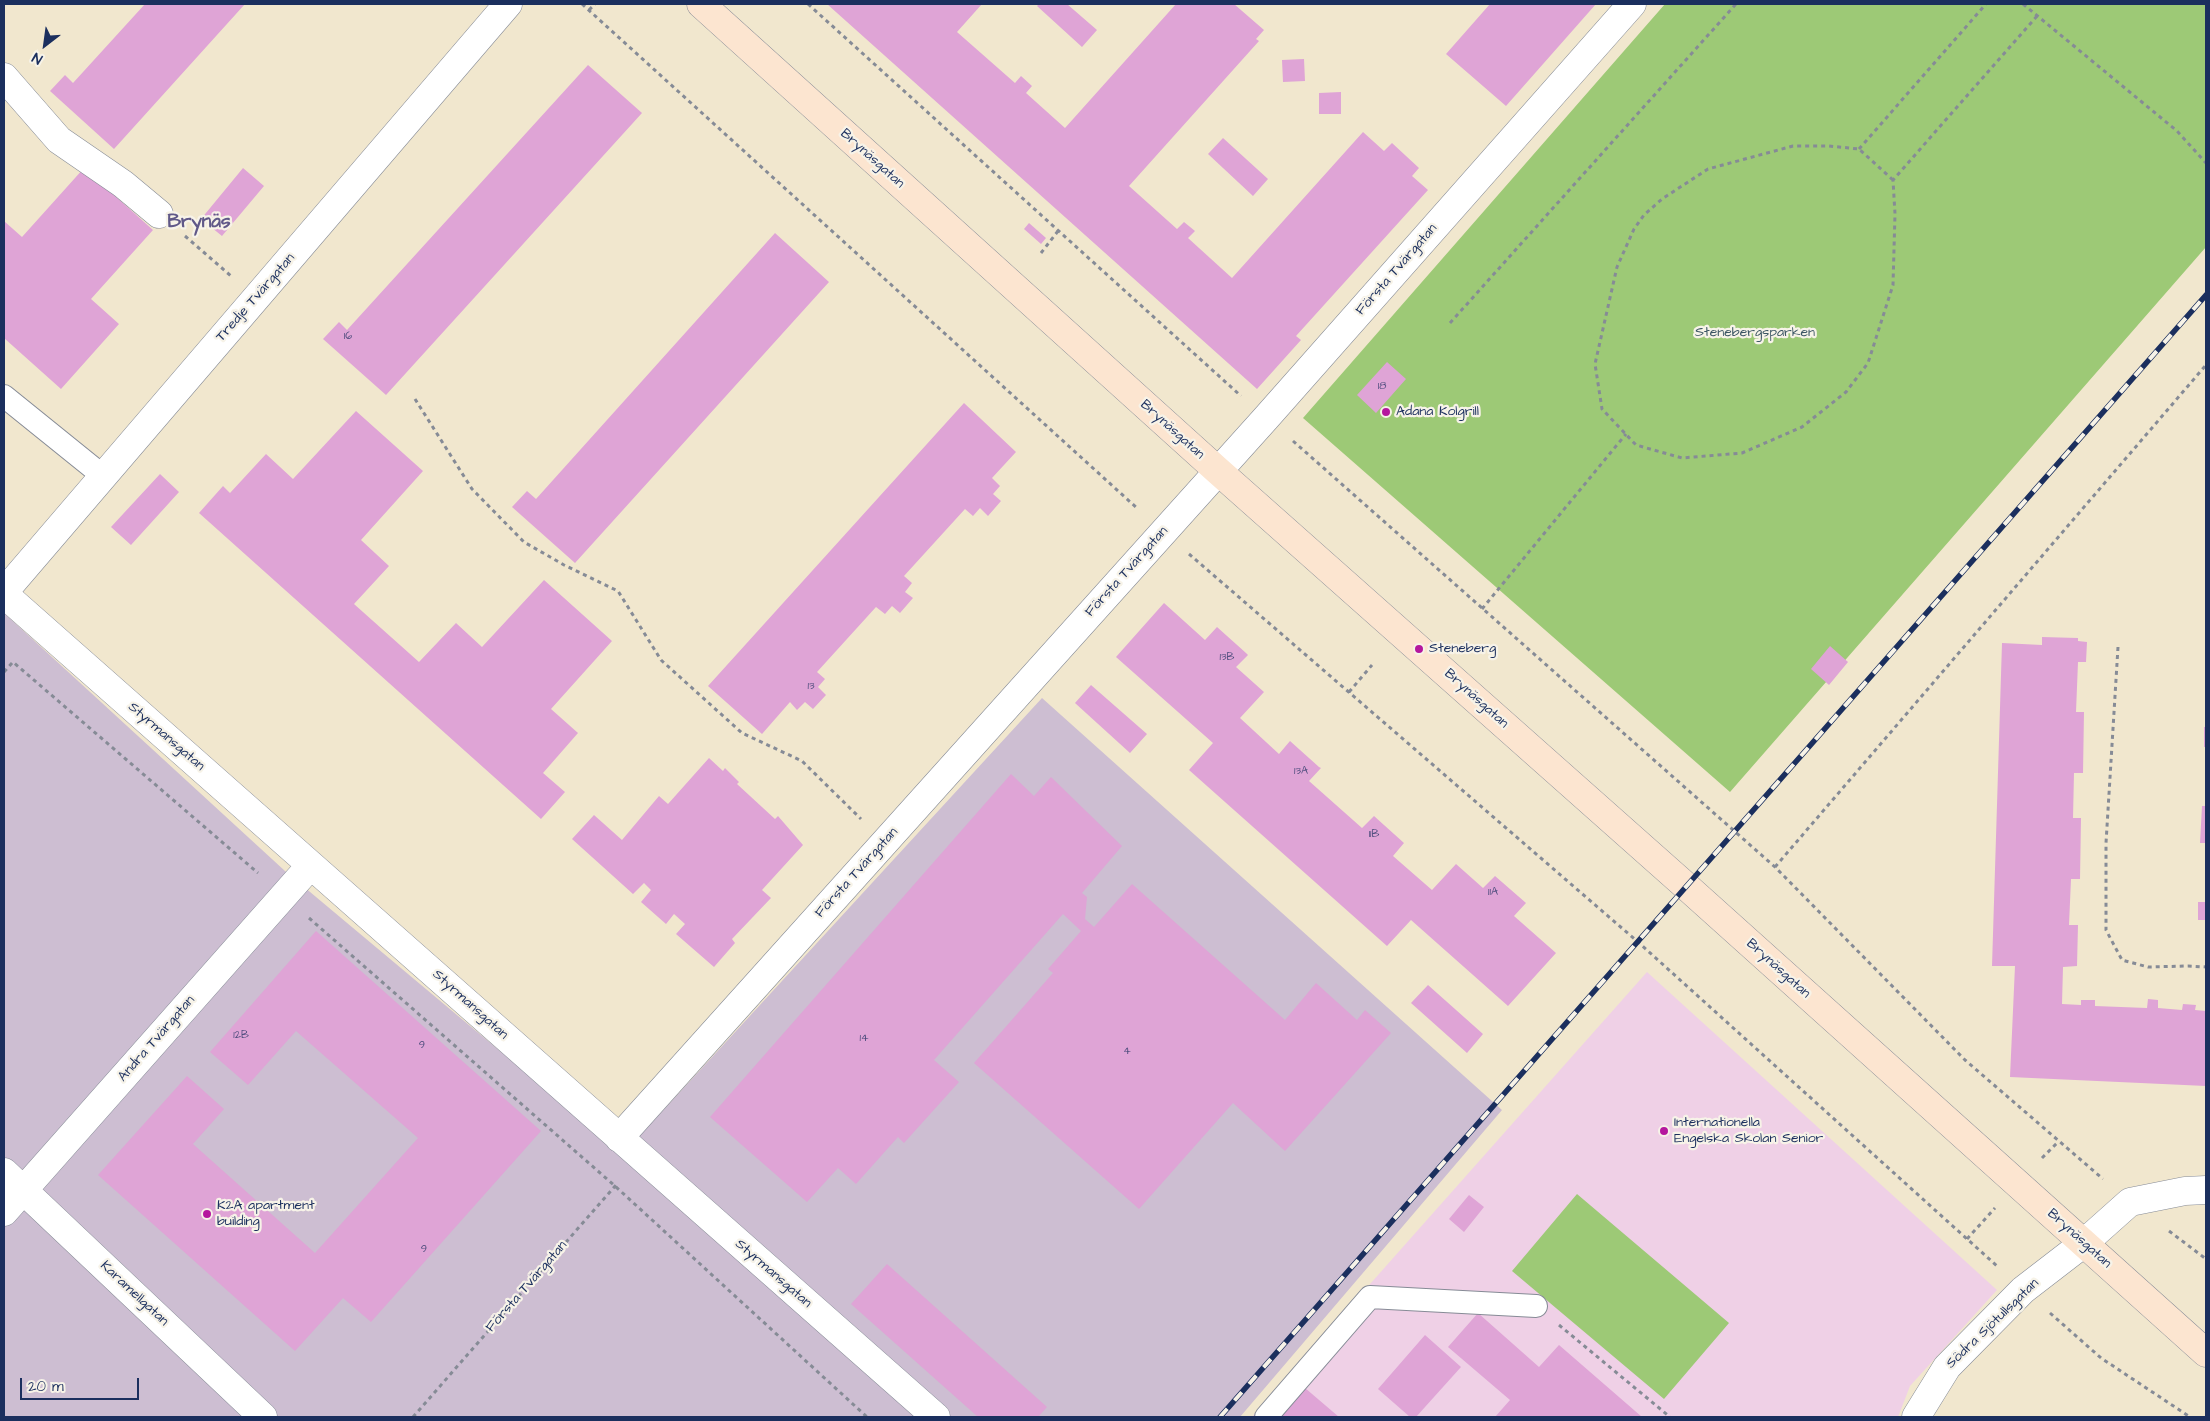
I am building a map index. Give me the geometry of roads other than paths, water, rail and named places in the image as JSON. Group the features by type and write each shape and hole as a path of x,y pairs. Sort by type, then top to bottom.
{"street":[{"name":"Tredje Tvärgatan","path":"4,593 508,4"},
{"name":"Brynäsgatan","path":"701,4 1217,470 2206,1353"},
{"name":"Första Tvärgatan","path":"619,1138 1217,470 1266,418 1632,4"},
{"path":"4,77 59,140 123,184 160,214"},
{"name":"Styrmansgatan","path":"4,593 936,1417"},
{"name":"Andra Tvärgatan","path":"4,1212 311,865"},
{"name":"Karamellgatan","path":"4,1172 263,1417"},
{"name":"Södra Sjötullsgatan","path":"1916,1417 1946,1367 2023,1290 2084,1243 2130,1202 2185,1191 2206,1190"}],"lane":[{"path":"4,396 103,476"},
{"path":"1266,1417 1370,1297 1536,1306"}],"railway":[{"path":"1220,1417 2206,295"}],"place":[{"name":"Adana Kolgrill","path":"1386,412"},
{"name":"Steneberg","path":"1419,649"},
{"name":"Internationella Engelska Skolan Senior","path":"1664,1131"},
{"name":"K2A apartment building","path":"207,1214"}],"district":[{"name":"Brynäs","path":"199,223"}],"park label":[{"name":"Stenebergsparken","path":"1755,333"}]}
